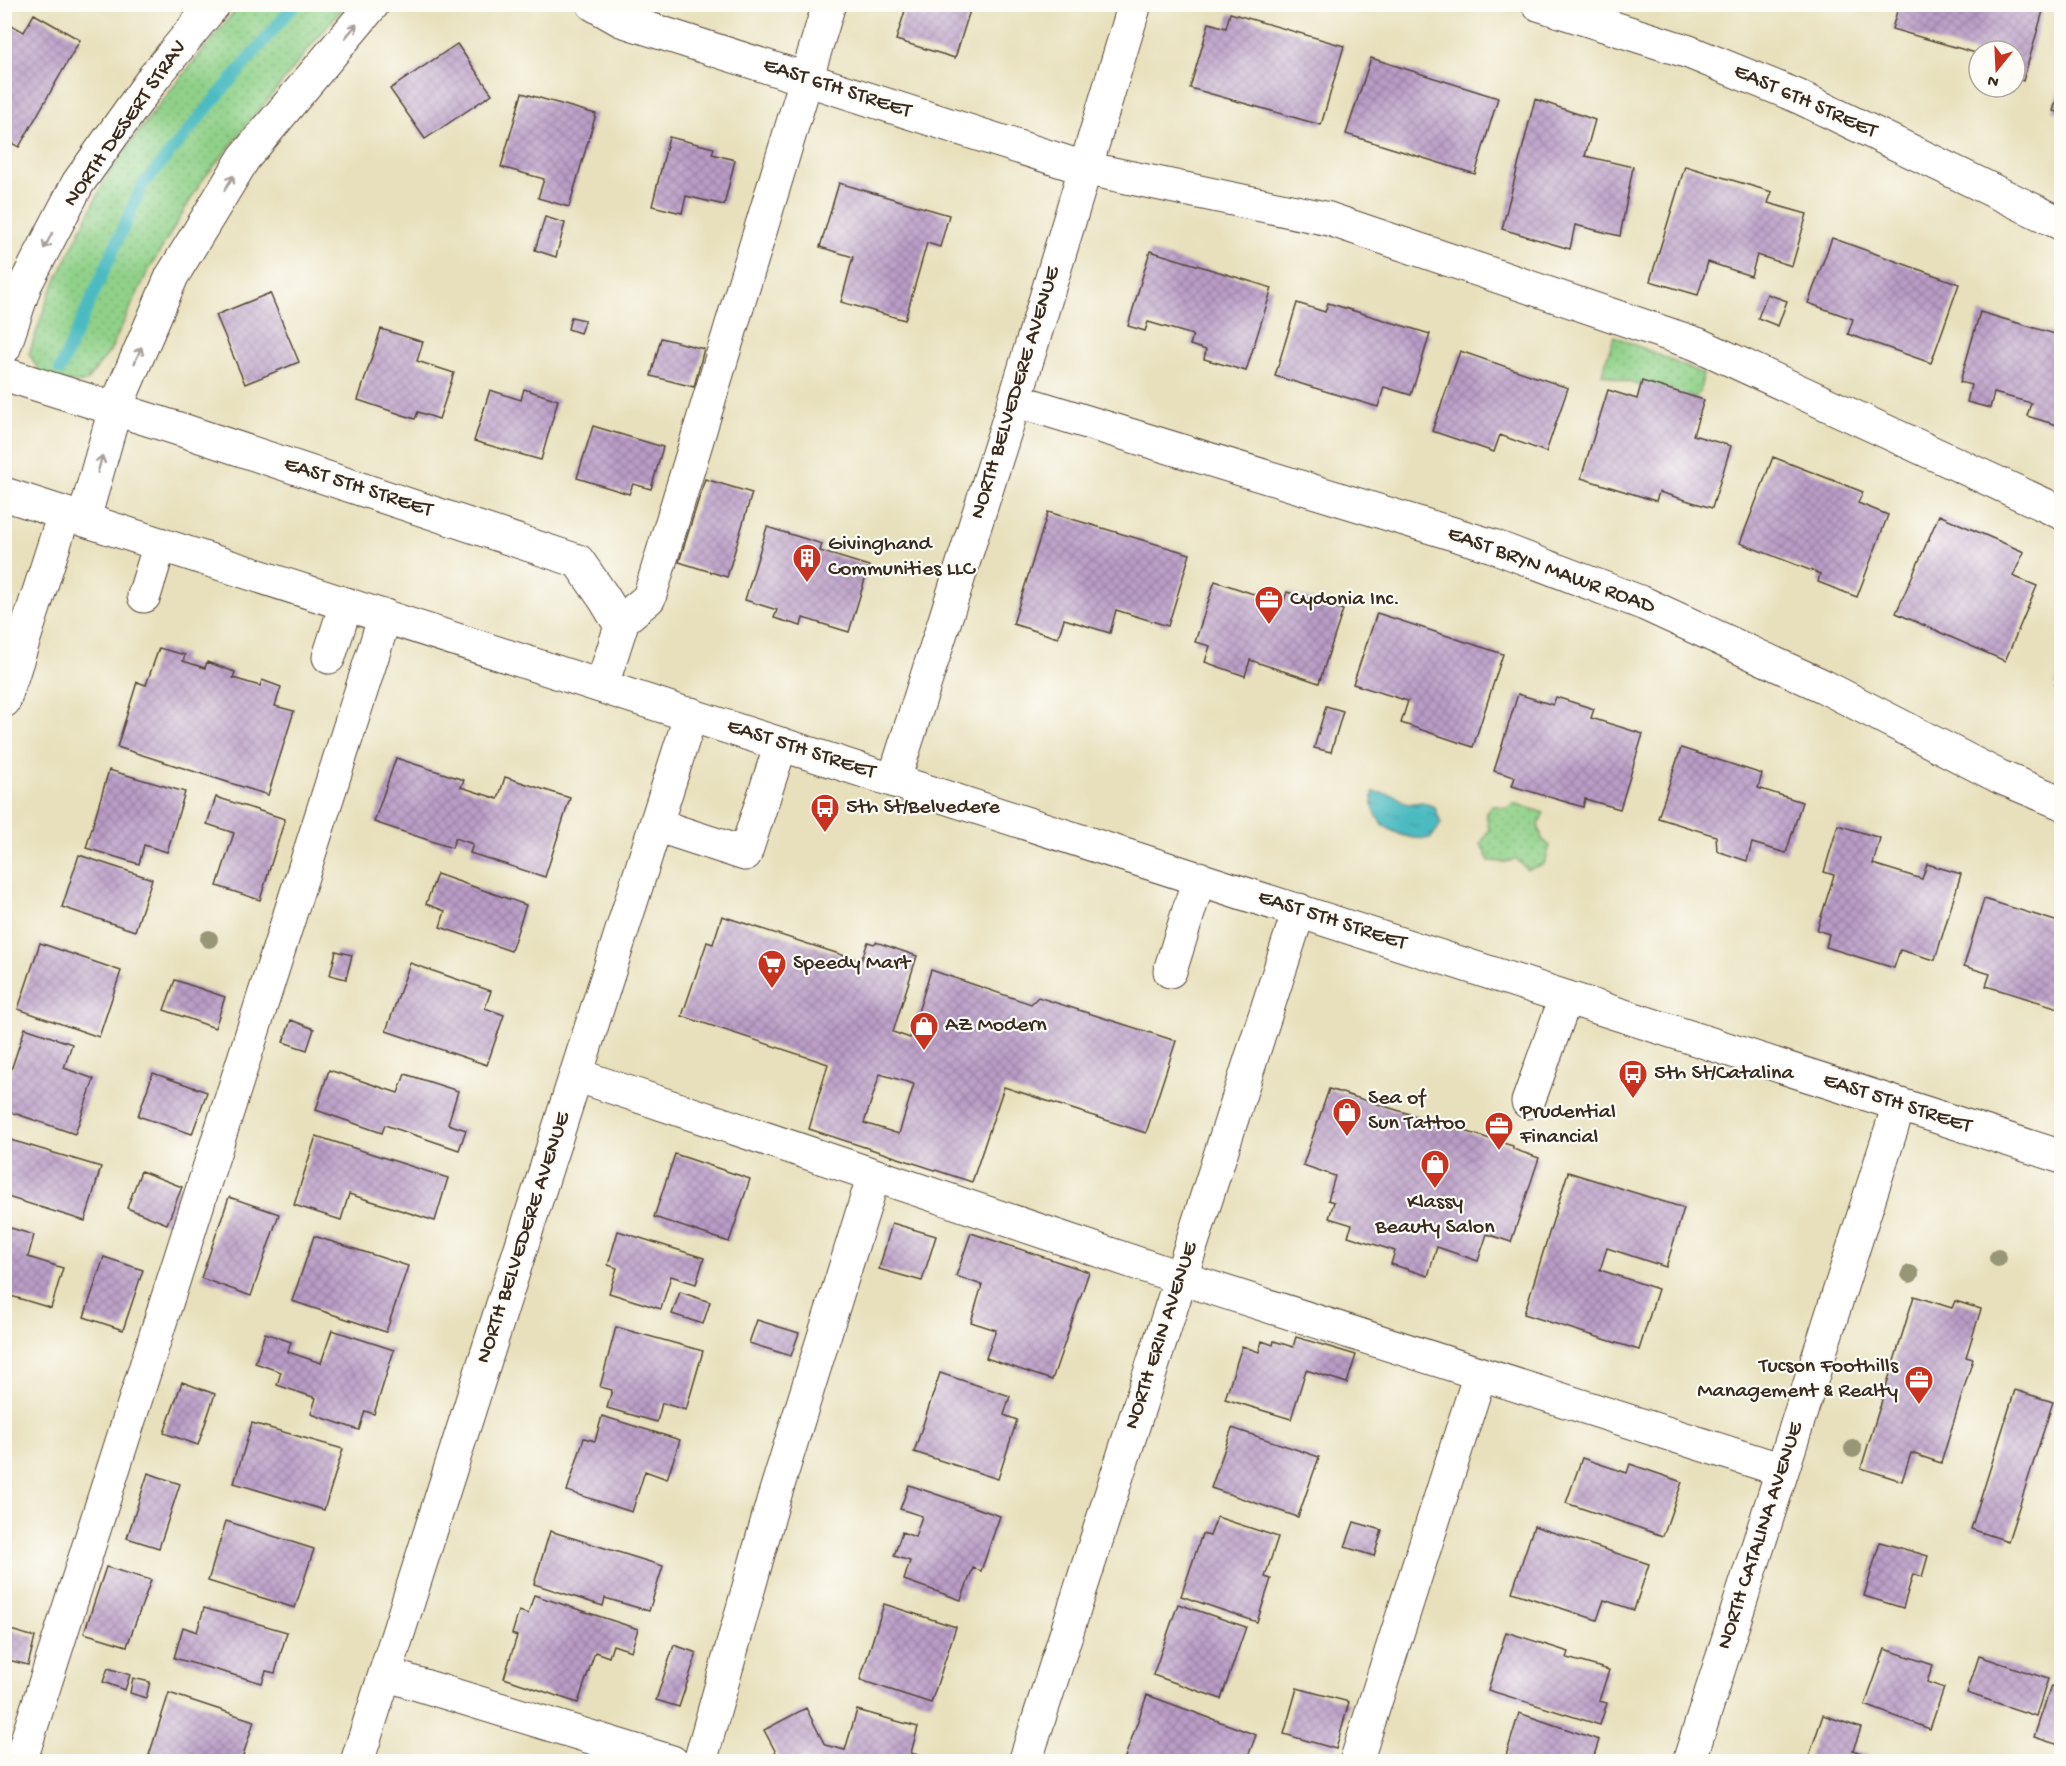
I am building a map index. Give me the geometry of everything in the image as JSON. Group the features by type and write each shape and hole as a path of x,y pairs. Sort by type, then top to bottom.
{"street":[{"name":"NORTH DESERT STRAV","path":"4,348 25,285 78,183 154,77 214,4"},
{"path":"4,701 115,408 172,276 244,158 373,4"},
{"name":"EAST 6TH STREET","path":"593,4 621,20 1084,168 1329,219 1697,344 2061,513"},
{"path":"602,686 621,626 619,623 649,598 829,4"},
{"name":"NORTH BELVEDERE AVENUE","path":"894,780 1015,400 1135,4"},
{"name":"EAST 6TH STREET","path":"1538,4 1689,52 1797,96 2061,224"},
{"name":"EAST 5TH STREET","path":"4,374 115,408 578,561 619,623"},
{"name":"EAST BRYN MAWR ROAD","path":"1015,400 1493,546 1645,604 1823,686 2000,777 2061,803"},
{"name":"EAST 5TH STREET","path":"4,494 2061,1157"},
{"path":"144,596 160,544"},
{"path":"329,657 346,604"},
{"path":"20,1761 385,616"},
{"name":"NORTH BELVEDERE AVENUE","path":"357,1761 691,714"},
{"path":"656,825 745,854 781,744"},
{"path":"1170,971 1199,878"},
{"name":"NORTH ERIN AVENUE","path":"1025,1761 1299,910"},
{"path":"1528,1102 1566,997"},
{"path":"576,1076 1181,1278 1782,1470"},
{"name":"NORTH CATALINA AVENUE","path":"1689,1761 1899,1105"},
{"path":"700,1761 773,1501 874,1175"},
{"path":"1356,1761 1480,1374"},
{"path":"385,1674 672,1761"}],"green space":[{"path":"240,5 347,5 201,182 148,271 110,351 86,382 64,382 41,374 29,354 49,295 110,170 162,101"},
{"path":"1614,336 1703,374 1700,392 1695,397 1641,386 1602,374"},
{"path":"1514,803 1544,813 1538,824 1542,839 1550,846 1544,864 1527,870 1516,859 1506,862 1489,861 1481,844 1489,829 1486,813 1492,805 1507,808"}],"water":[{"path":"1373,792 1394,795 1407,804 1422,802 1435,807 1441,824 1431,838 1414,838 1396,832 1388,828 1376,815"}],"building":[{"path":"907,4 972,4 955,58 896,40"},
{"path":"1899,4 2045,4 2027,67 2027,39 1967,39 1967,51 1892,29"},
{"path":"1230,13 1344,46 1321,125 1190,88 1209,23 1226,28"},
{"path":"34,14 80,40 19,147 4,139 4,21 24,32"},
{"path":"457,44 492,94 425,139 390,89"},
{"path":"1371,58 1498,98 1475,174 1346,134"},
{"path":"2062,81 2062,113 2053,111"},
{"path":"522,93 596,114 569,207 538,198 544,179 501,167"},
{"path":"1535,99 1595,120 1585,156 1633,167 1620,236 1575,225 1570,249 1502,229"},
{"path":"669,137 714,148 712,154 735,160 724,205 686,196 682,213 652,206"},
{"path":"1685,166 1772,192 1768,203 1807,214 1792,266 1757,255 1751,276 1708,262 1698,295 1650,281"},
{"path":"839,183 949,215 940,247 927,243 905,320 841,302 853,257 820,247"},
{"path":"545,217 565,223 556,257 535,250"},
{"path":"1832,238 1959,284 1931,363 1848,334 1853,319 1808,303"},
{"path":"1150,251 1272,288 1246,371 1204,359 1206,350 1190,345 1193,335 1148,322 1145,331 1128,326"},
{"path":"270,293 299,362 245,384 216,315"},
{"path":"1767,294 1787,301 1778,326 1758,318"},
{"path":"1297,303 1325,312 1328,303 1430,334 1411,395 1384,387 1378,407 1275,376"},
{"path":"1980,312 2062,336 2062,411 2057,425 2027,416 2031,403 1994,393 1990,408 1967,402 1971,385 1960,382"},
{"path":"571,317 585,320 580,333 568,329"},
{"path":"381,329 423,342 417,361 454,373 439,419 418,412 415,419 358,400"},
{"path":"661,338 704,349 694,387 651,376"},
{"path":"1460,351 1568,388 1546,452 1500,435 1494,452 1432,431"},
{"path":"1642,381 1704,400 1693,435 1731,446 1712,508 1659,492 1656,501 1581,478 1608,390 1637,399"},
{"path":"524,389 558,400 541,460 474,441 490,390 521,400"},
{"path":"593,426 663,447 651,489 633,484 629,494 577,478"},
{"path":"1773,457 1863,492 1858,503 1888,515 1857,597 1818,582 1820,574 1740,543"},
{"path":"705,479 752,493 727,577 679,562"},
{"path":"1048,512 1190,554 1168,626 1116,610 1110,633 1064,619 1058,638 1013,624"},
{"path":"1939,515 2024,552 2013,576 2037,586 2005,661 1896,613"},
{"name":"Givinghand Communities LLC","path":"767,527 822,544 820,551 869,566 849,632 803,618 801,626 774,618 777,610 745,600"},
{"name":"Cydonia Inc.","path":"1215,581 1283,604 1287,592 1343,610 1319,683 1250,660 1245,676 1205,662 1210,646 1195,642"},
{"path":"1377,613 1503,654 1473,747 1401,723 1408,701 1353,684"},
{"path":"159,648 185,655 183,661 205,668 207,662 235,672 233,678 260,686 262,680 281,687 275,706 294,711 268,795 117,747 137,682 146,685"},
{"path":"2062,663 2062,687 2055,685"},
{"path":"1518,694 1553,705 1556,697 1594,709 1591,718 1643,734 1620,809 1585,799 1583,807 1512,786 1515,777 1494,771"},
{"path":"1326,706 1343,711 1331,752 1314,748"},
{"path":"1681,748 1762,774 1758,788 1802,802 1786,853 1752,843 1747,861 1717,851 1716,836 1658,818"},
{"path":"396,758 464,780 461,787 498,799 505,777 570,798 545,877 470,853 473,844 455,838 452,848 374,822"},
{"path":"109,770 185,792 167,852 144,845 139,864 86,848"},
{"path":"216,797 285,819 260,900 217,886 234,833 207,824"},
{"path":"1838,825 1880,838 1873,864 1922,879 1927,864 1961,874 1935,960 1900,950 1894,968 1826,947 1829,934 1817,930 1834,875 1824,872"},
{"path":"79,855 152,879 135,931 62,907"},
{"path":"437,874 526,905 511,951 440,927 445,911 426,904"},
{"path":"1984,899 2062,923 2062,1009 1986,986 1990,974 1964,966"},
{"path":"722,916 861,961 868,942 874,944 876,942 917,956 893,1032 910,1038 931,970 1031,1004 1038,997 1176,1041 1146,1133 1004,1087 972,1182 809,1129 828,1064 682,1016 707,942 713,944","holes":["880,1074 914,1084 899,1134 864,1123"]},
{"path":"40,943 121,971 99,1037 18,1009"},
{"path":"336,951 352,955 346,979 330,975"},
{"path":"410,963 491,991 485,1008 504,1015 487,1065 386,1031"},
{"path":"175,980 225,997 215,1028 164,1010"},
{"path":"291,1020 314,1029 307,1050 283,1042"},
{"path":"25,1028 72,1044 64,1068 94,1079 75,1134 5,1110 5,1088"},
{"path":"329,1070 398,1093 405,1074 458,1091 448,1124 466,1130 459,1150 385,1125 382,1133 316,1110"},
{"path":"153,1073 207,1092 192,1134 138,1116"},
{"path":"1329,1089 1513,1146 1513,1149 1539,1158 1511,1242 1487,1234 1478,1261 1437,1247 1428,1276 1391,1264 1395,1251 1348,1236 1352,1225 1329,1218 1334,1202 1328,1200 1335,1176 1303,1165"},
{"path":"316,1136 448,1178 435,1221 349,1194 341,1220 294,1205"},
{"path":"4,1138 101,1167 85,1221 4,1196"},
{"path":"675,1154 750,1179 729,1242 654,1217"},
{"path":"141,1171 182,1187 167,1224 127,1208"},
{"path":"1568,1172 1684,1208 1666,1267 1607,1248 1600,1270 1658,1289 1639,1350 1524,1314"},
{"path":"229,1197 279,1214 251,1296 201,1278"},
{"path":"892,1223 936,1236 922,1281 879,1269"},
{"path":"4,1226 34,1235 28,1257 63,1268 51,1308 4,1294"},
{"path":"618,1231 704,1258 696,1284 671,1276 661,1309 609,1293 617,1268 608,1265"},
{"path":"971,1233 1089,1272 1052,1380 986,1358 996,1330 971,1322 982,1285 956,1276"},
{"path":"314,1236 408,1266 386,1332 292,1301"},
{"path":"104,1257 143,1270 123,1330 84,1317"},
{"path":"680,1292 710,1302 703,1324 672,1314"},
{"name":"Tucson Foothills Management & Realty","path":"1914,1296 1952,1308 1955,1301 1981,1309 1966,1357 1973,1359 1941,1463 1911,1453 1902,1481 1861,1468"},
{"path":"757,1320 799,1333 791,1356 749,1343"},
{"path":"616,1327 703,1351 686,1410 662,1403 657,1422 607,1408 612,1390 600,1387"},
{"path":"332,1330 394,1350 374,1414 365,1411 359,1430 311,1414 316,1398 277,1385 281,1372 255,1363 265,1333 291,1342 288,1352 321,1363"},
{"path":"1296,1337 1356,1355 1347,1383 1306,1370 1291,1419 1225,1399 1242,1346 1259,1352 1262,1341 1273,1345 1274,1341 1293,1347"},
{"path":"940,1373 1010,1396 1004,1415 1017,1420 998,1479 914,1452"},
{"path":"182,1382 215,1394 198,1445 164,1433"},
{"path":"2015,1390 2053,1402 2008,1541 1971,1529"},
{"path":"602,1416 680,1440 667,1479 645,1471 632,1512 567,1491 584,1438 595,1441"},
{"path":"252,1423 343,1449 324,1510 234,1483"},
{"path":"1232,1428 1319,1457 1298,1517 1211,1488"},
{"path":"1582,1458 1627,1473 1630,1464 1682,1482 1663,1536 1566,1503"},
{"path":"148,1473 180,1484 159,1548 127,1538"},
{"path":"909,1485 1000,1516 981,1571 973,1568 961,1600 904,1580 910,1561 894,1556 902,1532 915,1537 922,1516 900,1509"},
{"path":"1217,1517 1278,1537 1265,1577 1271,1579 1257,1622 1181,1596 1202,1534 1210,1536"},
{"path":"226,1521 314,1549 295,1608 208,1581"},
{"path":"1354,1522 1382,1530 1374,1556 1345,1547"},
{"path":"1534,1526 1649,1564 1634,1610 1604,1600 1597,1620 1512,1592"},
{"path":"550,1531 663,1566 649,1611 605,1598 603,1606 534,1584"},
{"path":"1880,1542 1928,1556 1922,1577 1913,1574 1903,1608 1864,1596"},
{"path":"106,1567 151,1580 127,1646 84,1633"},
{"path":"534,1595 638,1629 631,1651 613,1645 609,1657 595,1652 578,1703 504,1678 517,1636 512,1634 519,1611 528,1614"},
{"path":"884,1604 956,1627 931,1703 860,1680"},
{"path":"1178,1604 1246,1627 1221,1699 1153,1675"},
{"path":"204,1608 287,1632 275,1673 266,1671 262,1683 174,1658 183,1627 197,1632"},
{"path":"7,1629 35,1637 28,1665 4,1659 4,1640"},
{"path":"1506,1632 1569,1652 1567,1658 1609,1670 1599,1701 1607,1703 1600,1725 1488,1690"},
{"path":"674,1645 697,1653 679,1707 656,1700"},
{"path":"1885,1649 1933,1665 1927,1682 1944,1688 1930,1729 1865,1705"},
{"path":"1979,1656 2048,1679 2036,1716 1967,1693"},
{"path":"108,1668 130,1675 125,1690 103,1682"},
{"path":"133,1678 150,1682 146,1698 130,1693"},
{"path":"2051,1686 2062,1689 2062,1746 2034,1737"},
{"path":"1297,1688 1349,1702 1336,1749 1284,1734"},
{"path":"169,1693 254,1721 241,1762 170,1762 149,1755"},
{"path":"1147,1695 1256,1735 1246,1762 1130,1762 1124,1760"},
{"path":"806,1708 825,1745 845,1750 857,1710 918,1727 911,1753 922,1756 921,1762 811,1762 801,1759 796,1762 781,1762 764,1730"},
{"path":"1519,1713 1599,1740 1592,1762 1504,1762"},
{"path":"1823,1715 1861,1728 1853,1750 1869,1756 1867,1762 1807,1762"}],"waterway":[{"path":"60,369 142,186 295,4"}],"place":[{"name":"Givinghand Communities LLC","path":"807,584"},
{"name":"Cydonia Inc.","path":"1269,626"},
{"name":"5th St/Belvedere","path":"825,834"},
{"name":"Speedy Mart","path":"772,990"},
{"name":"AZ Modern","path":"924,1052"},
{"name":"5th St/Catalina","path":"1633,1100"},
{"name":"Sea of Sun Tattoo","path":"1347,1138"},
{"name":"Prudential Financial","path":"1499,1152"},
{"name":"Klassy Beauty Salon","path":"1435,1190"},
{"name":"Tucson Foothills Management & Realty","path":"1919,1406"}]}
